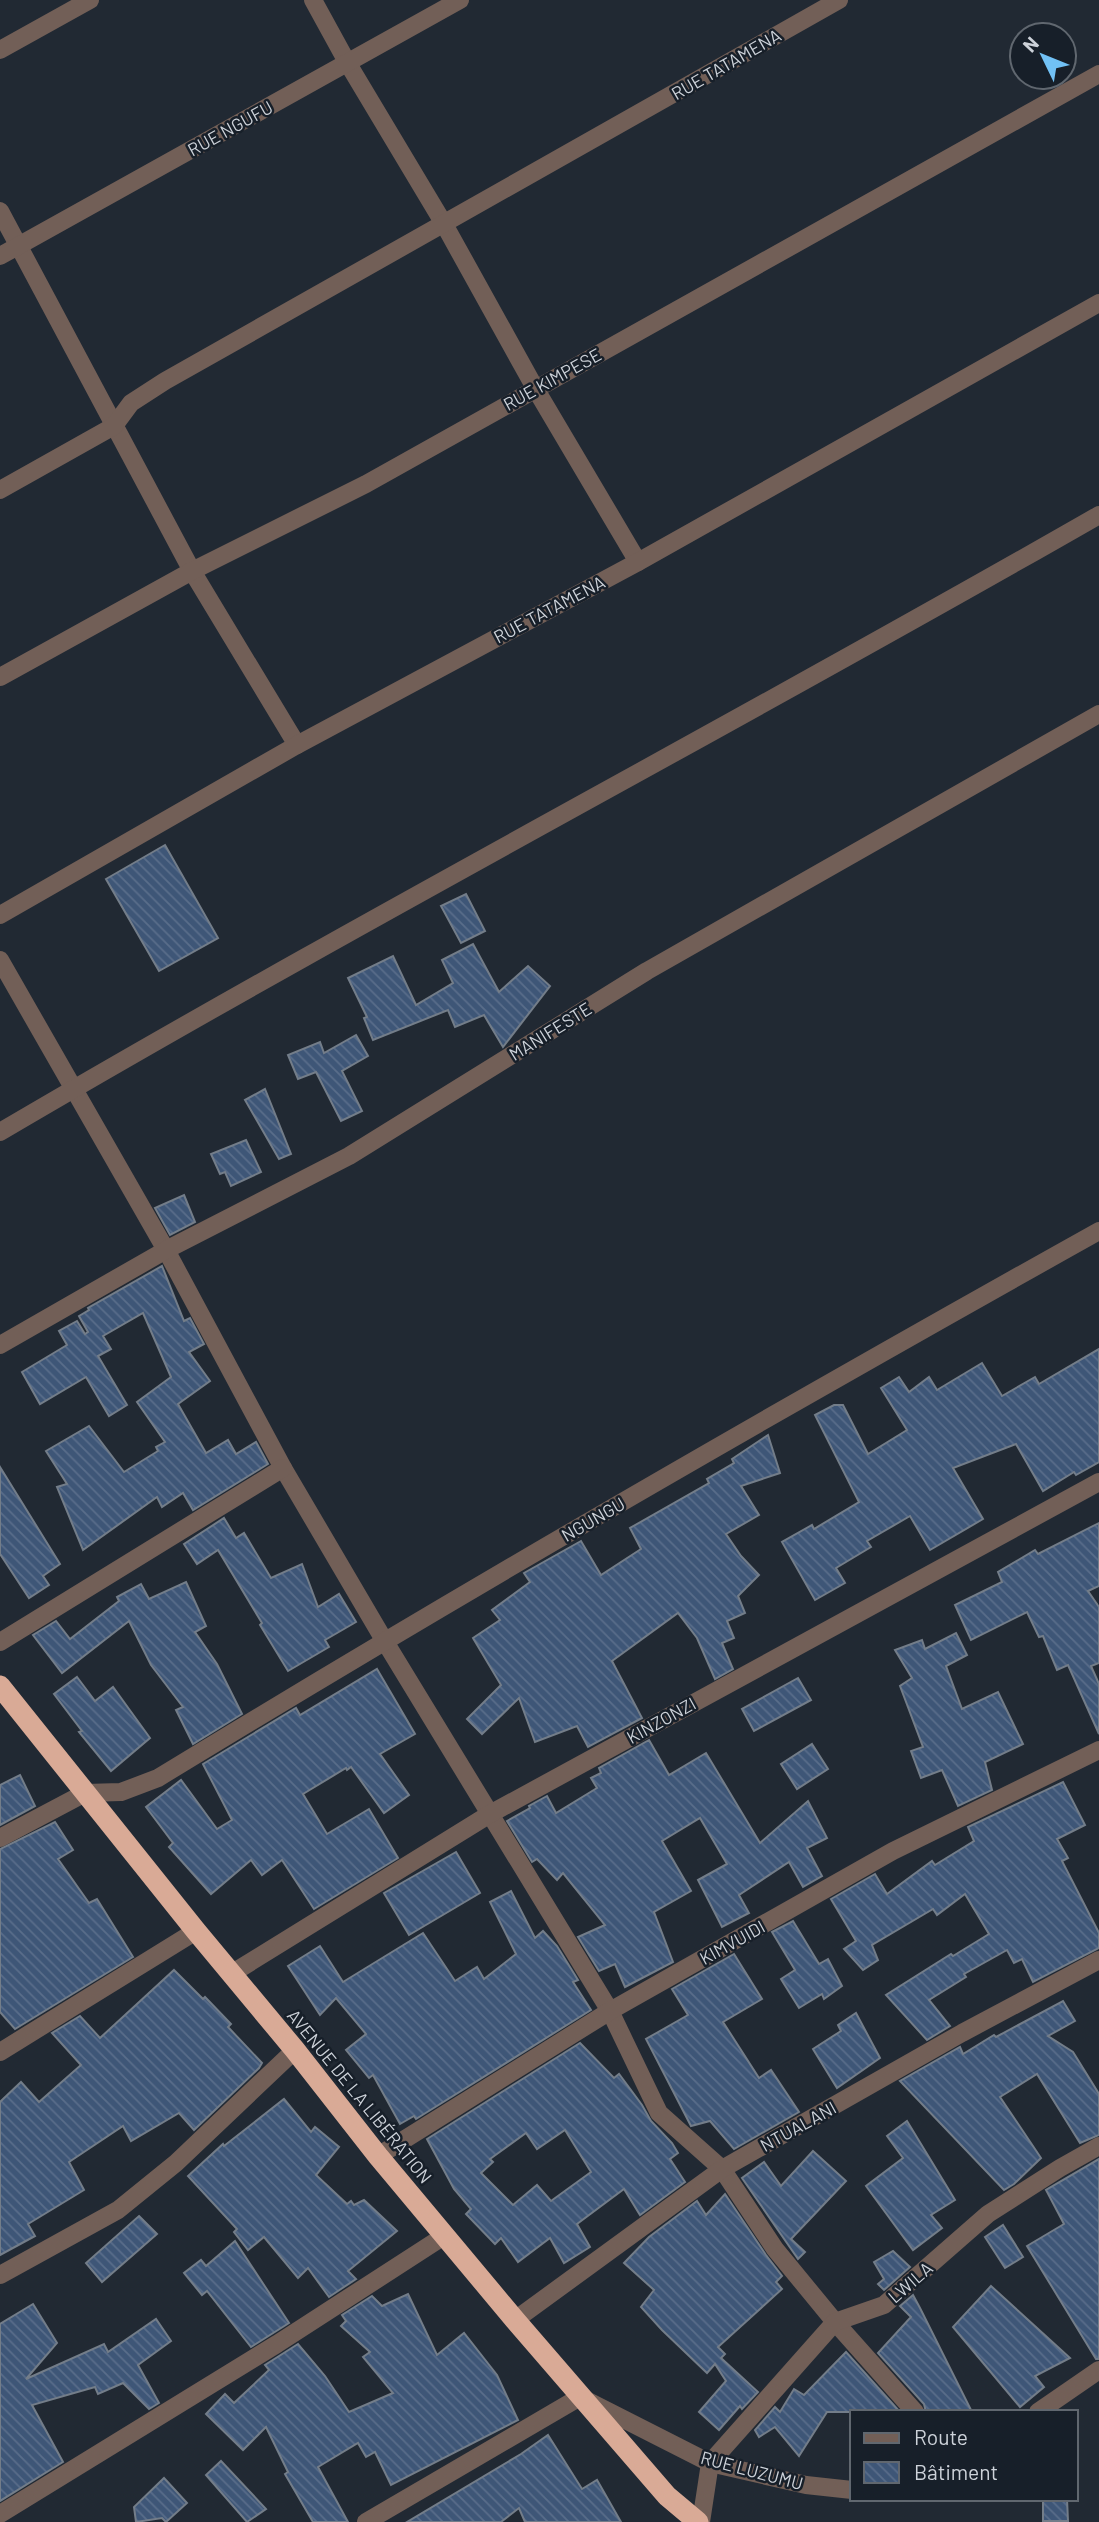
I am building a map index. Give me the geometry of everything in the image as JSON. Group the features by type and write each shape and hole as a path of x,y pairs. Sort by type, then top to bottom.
{"highway":[{"name":"AVENUE DE LA LIBÉRATION","path":"0,1686 444,2236 667,2496 699,2522"}],"street":[{"path":"0,50 90,0"},
{"path":"313,0 638,562"},
{"name":"RUE NGUFU","path":"0,256 460,0"},
{"name":"RUE TATAMENA","path":"0,490 114,426 131,403 165,381 839,0"},
{"name":"RUE KIMPESE","path":"0,677 192,571 366,484 1099,74"},
{"path":"0,211 192,571 296,745"},
{"name":"RUE TATAMENA","path":"0,915 296,745 638,562 1099,303"},
{"path":"0,1132 382,914 912,622 1099,515"},
{"name":"MANIFESTE","path":"0,1345 166,1250 349,1156 647,971 1099,714"},
{"path":"0,960 166,1250 283,1468 384,1640 610,2011 659,2113 722,2169 775,2249 913,2410"},
{"name":"NGUNGU","path":"85,1793 121,1791 158,1778 384,1640 1099,1231"},
{"path":"0,1642 283,1468"},
{"name":"KINZONZI","path":"231,1974 490,1814 1099,1482"},
{"name":"KIMVUIDI","path":"378,2156 610,2011 893,1851 1099,1750"},
{"path":"0,1839 85,1793"},
{"path":"0,2052 196,1931"},
{"name":"NTUALANI","path":"515,2320 722,2169 950,2039 1099,1960"},
{"path":"0,2275 118,2210 176,2163 295,2050"},
{"name":"LWILA","path":"710,2463 835,2322 884,2305 988,2214 1099,2146"},
{"path":"0,2514 265,2351 444,2236"},
{"path":"1041,2410 1099,2370"},
{"path":"366,2522 580,2397"},
{"name":"RUE LUZUMU","path":"580,2397 710,2463 806,2486 850,2490"},
{"path":"699,2522 710,2463"}],"building":[{"path":"165,845 218,938 159,971 106,879"},
{"path":"466,894 485,931 461,943 441,906"},
{"path":"473,944 499,992 528,966 550,986 503,1047 484,1015 455,1027 448,1010 373,1040 364,1018 367,1017 348,978 393,956 416,1005 453,983 442,960"},
{"path":"356,1035 368,1056 342,1071 362,1111 341,1121 316,1072 298,1079 288,1055 320,1042 324,1053"},
{"path":"265,1089 291,1154 279,1159 245,1100"},
{"path":"246,1140 261,1172 231,1186 225,1172 220,1174 211,1154"},
{"path":"184,1195 195,1222 170,1235 155,1208"},
{"path":"162,1266 184,1321 190,1318 204,1344 189,1352 210,1381 178,1404 206,1453 228,1440 236,1454 256,1442 268,1464 193,1510 183,1493 162,1507 157,1497 83,1550 57,1487 67,1484 46,1451 89,1426 124,1472 158,1451 156,1447 165,1442 137,1402 171,1377 143,1313 103,1336 111,1349 98,1356 127,1405 109,1416 86,1377 40,1404 22,1372 67,1345 59,1331 77,1321 85,1334 88,1332 79,1316 89,1310 88,1308"},
{"path":"1099,1349 1099,1462 1076,1475 1074,1472 1043,1491 1016,1444 953,1468 983,1519 930,1550 910,1516 867,1541 871,1547 836,1568 845,1583 815,1600 782,1542 812,1525 814,1529 859,1502 815,1415 834,1405 843,1405 868,1454 907,1430 881,1388 899,1377 909,1392 929,1377 937,1390 982,1363 1002,1396 1035,1377 1039,1384"},
{"path":"768,1435 780,1473 741,1486 759,1515 726,1534 741,1556 759,1575 738,1596 745,1613 727,1621 734,1638 722,1643 733,1669 715,1679 697,1638 678,1613 612,1661 642,1718 588,1747 577,1726 535,1742 519,1698 482,1734 467,1719 501,1685 473,1638 500,1620 492,1610 530,1582 524,1573 581,1541 601,1575 641,1549 630,1528 709,1483 707,1479 734,1463 732,1459"},
{"path":"0,1467 60,1564 43,1576 49,1585 29,1598 0,1554"},
{"path":"224,1518 236,1538 244,1533 271,1578 302,1564 318,1607 339,1594 356,1622 325,1640 329,1647 288,1671 218,1550 197,1564 184,1544"},
{"path":"1099,1523 1099,1586 1088,1591 1099,1607 1099,1663 1091,1666 1099,1684 1099,1734 1068,1665 1057,1670 1043,1636 1039,1637 1027,1612 971,1640 955,1605 1002,1582 998,1572 1035,1550 1038,1554"},
{"path":"186,1582 206,1626 195,1632 217,1664 242,1714 193,1744 176,1710 183,1707 151,1665 129,1621 62,1673 33,1635 56,1621 70,1639 119,1601 117,1597 141,1584 149,1599"},
{"path":"956,1633 967,1655 946,1666 962,1709 998,1692 1023,1744 985,1762 992,1790 958,1806 942,1770 921,1778 911,1751 923,1747 900,1686 912,1678 895,1650 922,1640 925,1649"},
{"path":"377,1669 415,1734 380,1754 409,1795 384,1813 351,1767 303,1794 327,1834 369,1809 398,1858 314,1909 282,1860 262,1875 251,1860 211,1894 169,1847 173,1843 146,1807 181,1780 217,1829 232,1820 203,1764 296,1708 300,1715"},
{"path":"77,1677 95,1701 113,1687 150,1738 111,1771 79,1732 82,1731 54,1694"},
{"path":"798,1678 811,1700 754,1731 742,1709"},
{"path":"649,1740 669,1775 706,1753 760,1843 808,1801 827,1838 807,1848 822,1876 803,1887 789,1862 739,1895 749,1913 722,1927 698,1880 727,1864 700,1818 662,1841 691,1891 654,1912 673,1962 625,1987 615,1964 599,1971 578,1937 605,1925 563,1873 557,1880 537,1859 532,1862 507,1821 547,1796 556,1813 597,1788 591,1778 601,1773 599,1768"},
{"path":"812,1744 828,1769 797,1789 781,1764"},
{"path":"20,1775 35,1806 0,1825 0,1785"},
{"path":"1063,1782 1085,1825 1057,1839 1068,1858 1062,1861 1099,1933 1099,1948 1033,1982 1022,1959 1014,1963 1007,1950 964,1974 966,1977 929,2000 950,2026 927,2040 886,1995 951,1954 953,1956 989,1934 965,1894 937,1915 933,1909 872,1945 878,1960 863,1970 844,1949 856,1941 831,1899 875,1874 887,1894 932,1861 935,1865 974,1841 968,1827"},
{"path":"55,1822 73,1850 58,1859 89,1903 97,1899 133,1957 15,2029 0,2012 0,1849"},
{"path":"456,1852 480,1893 409,1935 384,1893"},
{"path":"511,1891 535,1938 543,1931 557,1946 578,1980 573,1982 591,2010 416,2119 414,2116 400,2124 373,2075 369,2078 346,2050 366,2034 336,1998 320,2015 288,1966 320,1946 343,1982 423,1933 455,1981 477,1967 484,1979 516,1954 490,1902"},
{"path":"793,1921 819,1964 828,1959 842,1986 824,1999 822,1994 799,2008 781,1979 795,1970 772,1932"},
{"path":"734,1954 762,1999 723,2022 759,2078 771,2070 799,2112 734,2149 710,2121 691,2126 646,2039 688,2015 672,1989"},
{"path":"174,1970 231,2024 228,2027 262,2063 259,2068 194,2130 179,2113 131,2141 123,2126 69,2162 84,2190 28,2224 35,2236 0,2255 0,2102 21,2082 39,2102 81,2065 52,2033 80,2016 100,2038"},
{"path":"1063,2001 1075,2021 1048,2036 1073,2052 1099,2094 1099,2135 1080,2143 1037,2074 1000,2097 1041,2158 1004,2190 900,2081 960,2047 963,2054 994,2035 996,2037"},
{"path":"856,2013 880,2058 837,2088 813,2049 841,2031 838,2025"},
{"path":"580,2043 614,2078 619,2074 651,2121 672,2143 678,2153 670,2159 685,2182 640,2215 624,2189 577,2224 590,2247 564,2263 550,2238 518,2262 501,2238 495,2244 466,2214 471,2209 454,2189 427,2139","holes":["565,2130 591,2172 551,2201 537,2185 513,2205 481,2173 493,2162 490,2159 526,2133 537,2149"]},
{"path":"284,2099 311,2132 315,2127 339,2147 316,2175 347,2204 351,2201 354,2205 364,2200 397,2231 348,2271 356,2279 329,2297 308,2268 298,2278 264,2237 248,2250 234,2232 237,2229 188,2176 223,2144 224,2146"},
{"path":"907,2121 955,2200 931,2215 942,2228 913,2250 866,2186 903,2158 887,2136"},
{"path":"813,2151 846,2181 791,2239 805,2252 798,2259 742,2178 764,2162 781,2186"},
{"path":"1099,2159 1099,2359 1096,2359 1027,2246 1064,2224 1046,2190"},
{"path":"725,2194 782,2276 776,2282 782,2289 718,2347 725,2354 721,2358 758,2392 742,2409 740,2406 719,2430 699,2412 726,2381 715,2364 707,2373 641,2307 654,2290 624,2263 649,2237 697,2201 706,2215"},
{"path":"139,2216 157,2234 102,2282 86,2263"},
{"path":"1003,2225 1023,2257 1005,2268 985,2237"},
{"path":"235,2241 289,2323 251,2347 207,2291 202,2295 184,2273 201,2260 206,2266"},
{"path":"893,2251 910,2267 884,2290 878,2284 884,2279 874,2262"},
{"path":"991,2286 1070,2358 1035,2376 1044,2387 1020,2407 953,2327"},
{"path":"408,2294 437,2355 464,2333 497,2375 518,2420 391,2485 375,2452 366,2457 358,2443 318,2467 348,2522 313,2522 285,2474 288,2472 266,2427 243,2450 206,2414 225,2394 234,2403 269,2370 265,2365 298,2344 325,2376 349,2412 393,2393 363,2357 370,2352 341,2326 346,2321 342,2315 372,2296 382,2306"},
{"path":"913,2295 971,2410 926,2410 924,2404 878,2353 911,2317 900,2306"},
{"path":"33,2304 57,2343 26,2379 104,2344 108,2352 156,2319 171,2341 138,2365 159,2403 149,2409 123,2383 98,2394 95,2387 32,2405 63,2462 0,2501 0,2324"},
{"path":"846,2352 898,2410 827,2412 799,2456 775,2427 759,2437 755,2430 775,2407 780,2412 794,2389 804,2395"},
{"path":"548,2435 582,2489 597,2480 621,2522 525,2522 519,2508 501,2522 407,2522 521,2454"},
{"path":"221,2461 266,2509 247,2522 206,2475"},
{"path":"164,2478 187,2503 166,2522 162,2518 136,2522 134,2507"},
{"path":"1043,2501 1067,2501 1068,2521 1043,2521"}]}
